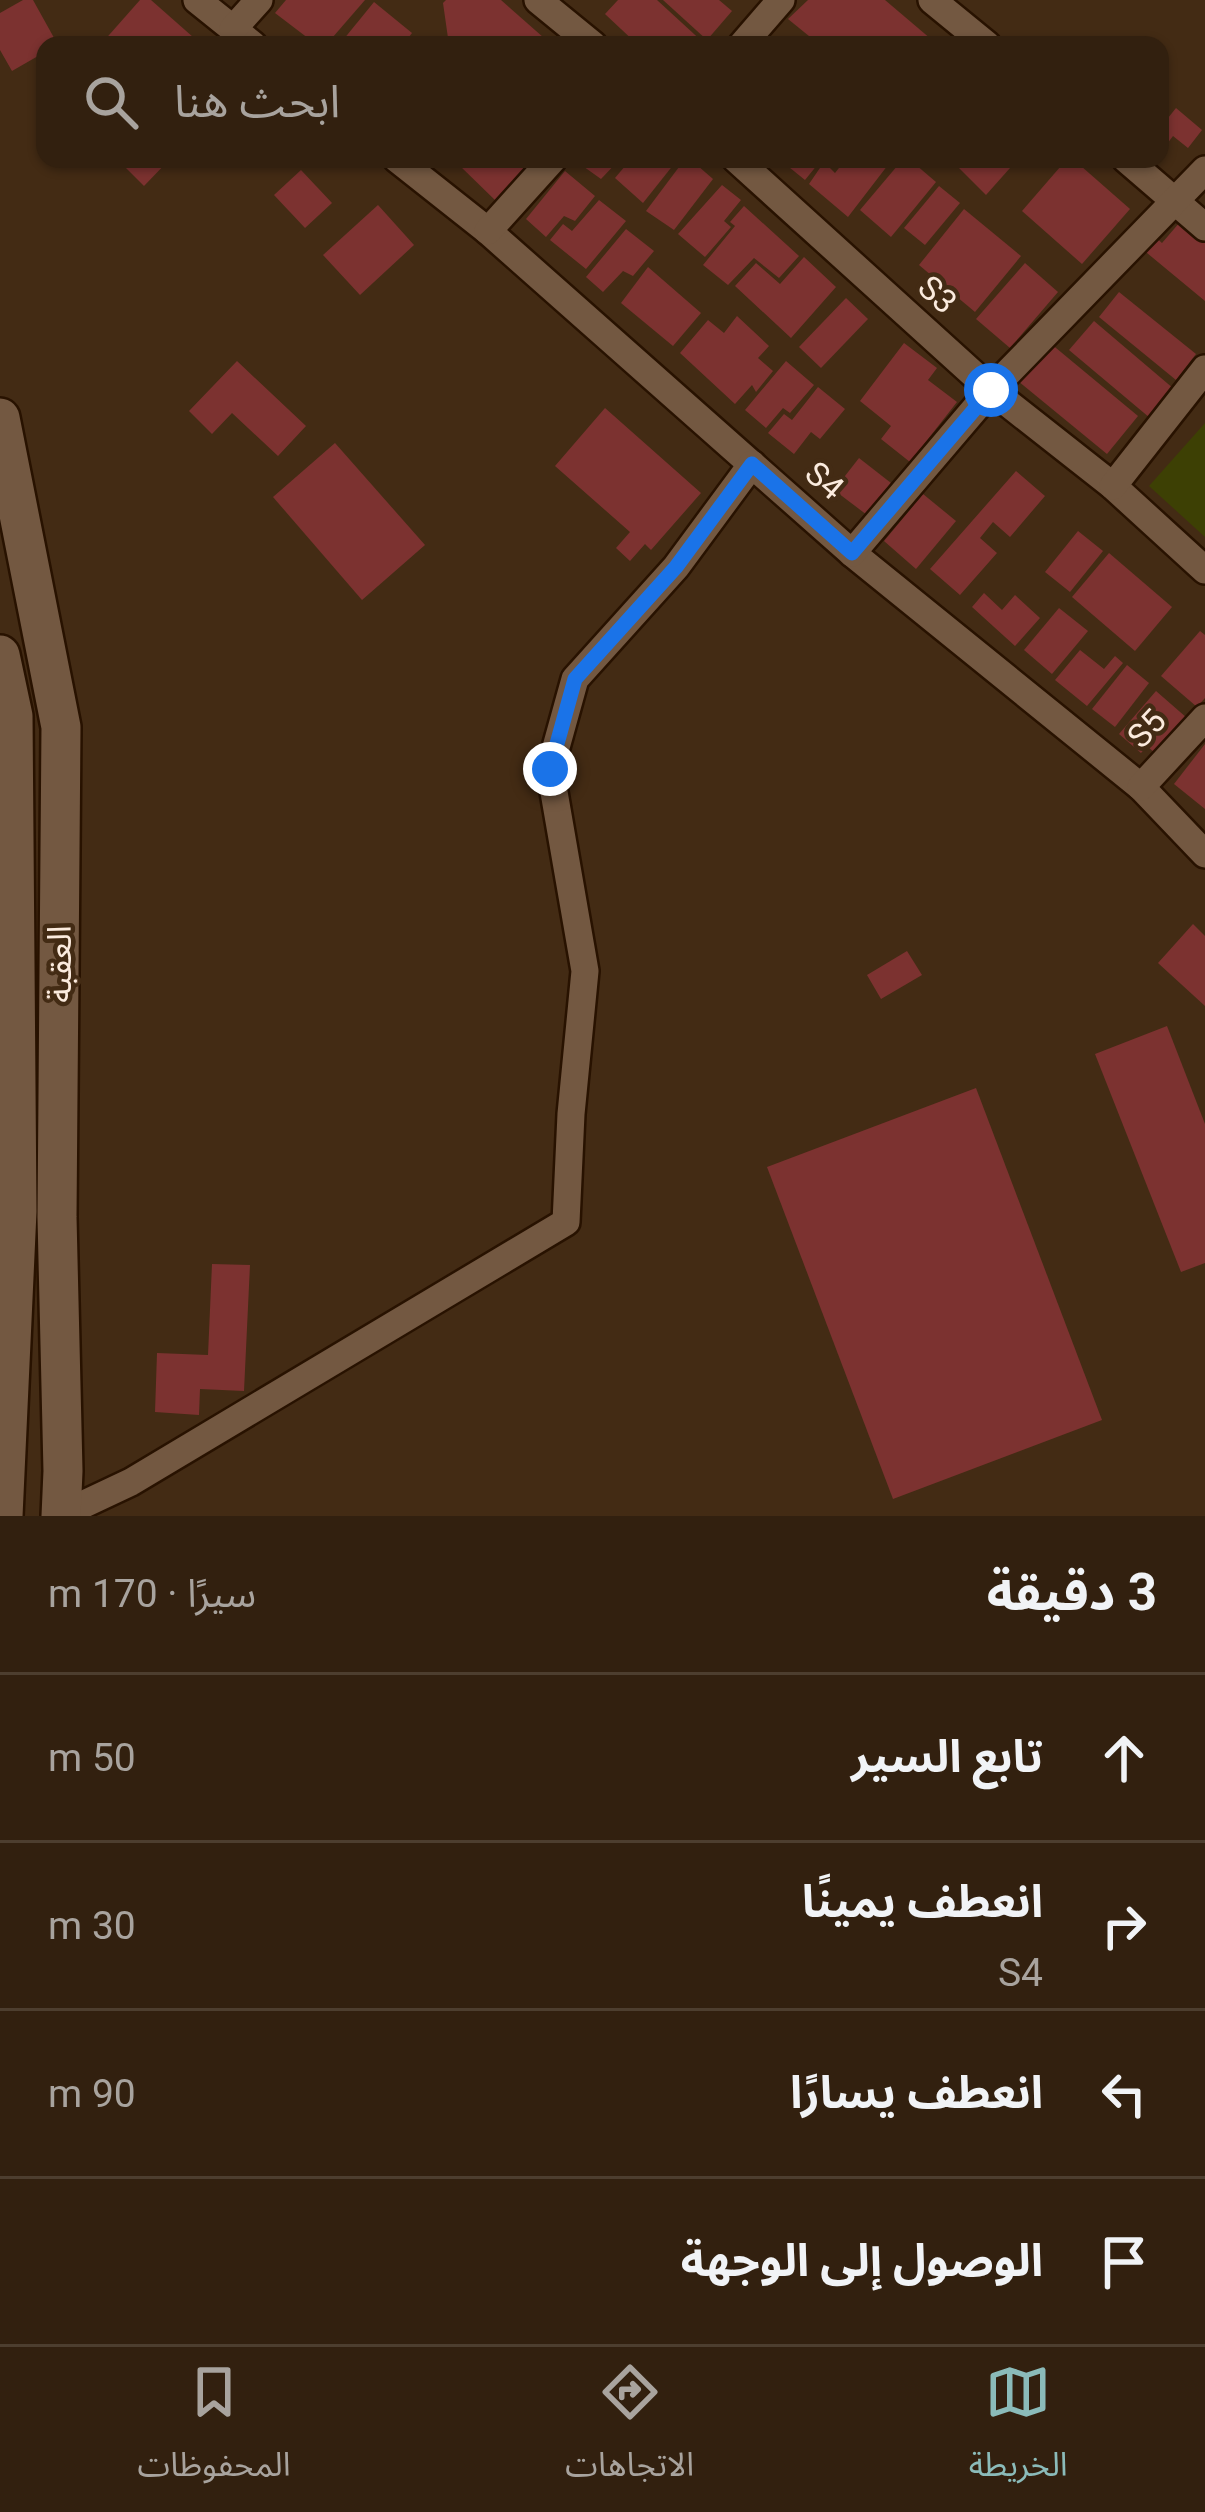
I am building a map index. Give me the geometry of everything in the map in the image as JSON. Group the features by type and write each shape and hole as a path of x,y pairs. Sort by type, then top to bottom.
{"main road":[{"name":"العقبة","path":"0,418 61,727 57,1217 61,1515"},
{"name":"العقبة","path":"0,655 13,716 17,1211 2,1505"},
{"path":"17,1211 57,1217"},
{"path":"2,1505 63,1471"}],"street":[{"path":"197,0 242,36"},
{"path":"243,36 259,0"},
{"path":"750,36 781,0"},
{"path":"932,0 976,36"},
{"path":"540,1 582,36"},
{"name":"S4","path":"408,168 488,231 852,553 1141,787 1205,854"},
{"path":"488,231 545,168"},
{"name":"S3","path":"746,168 991,390 1113,486 1205,570"},
{"path":"1137,168 1205,226"},
{"path":"852,553 991,390 1205,170"},
{"path":"1113,486 1205,370"},
{"path":"61,1515 131,1482 566,1222 585,971 550,769 575,679 676,567 752,464"},
{"name":"S5","path":"1141,787 1205,718"}],"shaded area":[{"path":"1205,423 1205,537 1149,486"}],"building":[{"path":"23,0 33,0 53,36 36,36 36,57 12,71 0,50 0,13"},
{"path":"140,0 151,0 192,36 108,36"},
{"path":"286,0 365,0 334,36 305,36 275,13"},
{"path":"501,0 542,36 448,36 443,3"},
{"path":"618,0 657,0 696,36 628,36 605,14"},
{"path":"663,0 719,0 732,11 710,36 703,36"},
{"path":"808,0 885,0 927,36 809,36 788,19"},
{"path":"374,2 412,33 410,36 346,36"},
{"path":"1176,108 1202,130 1188,148 1173,136 1169,141 1169,117"},
{"path":"126,168 161,168 144,186"},
{"path":"462,168 528,168 499,204"},
{"path":"586,168 611,168 601,179"},
{"path":"623,168 671,168 643,203 615,178"},
{"path":"678,168 700,168 713,179 674,230 646,211"},
{"path":"790,168 815,168 805,180"},
{"path":"820,168 835,173 839,168 886,168 848,217 809,184"},
{"path":"895,168 920,168 936,182 891,237 860,210"},
{"path":"959,168 1010,168 986,195"},
{"path":"1059,168 1083,168 1130,209 1082,264 1022,211"},
{"path":"301,170 332,203 305,228 274,195"},
{"path":"565,171 595,196 575,221 564,216 546,237 526,219"},
{"path":"722,185 741,200 724,221 731,227 705,257 678,234"},
{"path":"939,186 960,203 925,245 904,228"},
{"path":"599,200 626,221 586,269 550,240 563,224 572,231"},
{"path":"378,205 414,245 360,295 323,255"},
{"path":"744,206 799,256 779,278 754,258 728,285 703,265 735,226 730,222"},
{"path":"964,209 1021,256 975,312 919,265"},
{"path":"1180,222 1205,243 1205,301 1141,248 1152,234 1162,243"},
{"path":"626,229 654,251 633,276 623,271 603,292 586,277"},
{"path":"804,257 836,287 791,338 735,286 756,263 780,284"},
{"path":"1025,263 1058,292 1010,348 976,319"},
{"path":"648,267 701,313 673,346 621,303"},
{"path":"1119,292 1196,354 1176,380 1099,317"},
{"path":"846,298 868,319 821,368 799,347"},
{"path":"737,316 769,346 758,358 773,371 756,392 752,385 735,404 680,353 708,320 724,333"},
{"path":"1094,321 1174,389 1150,418 1069,350"},
{"path":"904,343 937,368 928,380 957,402 910,462 881,439 891,426 860,401"},
{"path":"1050,343 1138,416 1107,454 1018,381"},
{"path":"237,361 306,426 278,456 232,413 212,434 189,411"},
{"path":"786,361 814,385 790,413 783,408 766,428 745,410"},
{"path":"818,387 845,409 820,439 811,432 794,454 768,433 784,414 792,420"},
{"path":"605,408 701,493 651,550 645,544 630,561 616,548 630,532 555,466"},
{"path":"335,443 425,545 362,600 273,497"},
{"path":"859,458 891,483 867,515 834,490"},
{"path":"1016,471 1045,496 1010,537 993,522 980,538 997,553 960,595 930,569"},
{"path":"923,494 956,521 916,569 884,541"},
{"path":"1078,531 1103,551 1070,592 1045,572"},
{"path":"1109,553 1172,607 1135,651 1072,597"},
{"path":"984,593 1002,610 1015,595 1040,618 1015,646 972,607"},
{"path":"1059,608 1088,631 1052,674 1024,650"},
{"path":"1200,631 1205,635 1205,698 1197,707 1161,676"},
{"path":"1080,650 1104,669 1115,656 1123,663 1087,706 1055,680"},
{"path":"1127,665 1149,683 1115,727 1092,709"},
{"path":"1156,691 1187,718 1156,754 1147,746 1141,753 1119,734"},
{"path":"1205,744 1205,809 1174,784"},
{"path":"1193,924 1205,936 1205,1006 1158,963"},
{"path":"907,951 922,975 881,999 867,975"},
{"path":"1167,1026 1205,1124 1205,1263 1181,1272 1095,1054"},
{"path":"976,1088 1102,1420 893,1499 767,1167"},
{"path":"212,1264 250,1265 244,1391 200,1389 199,1415 155,1412 157,1353 208,1355"}],"route":[{"path":"550,769 575,679 676,567 752,464 852,553 991,390"}]}
